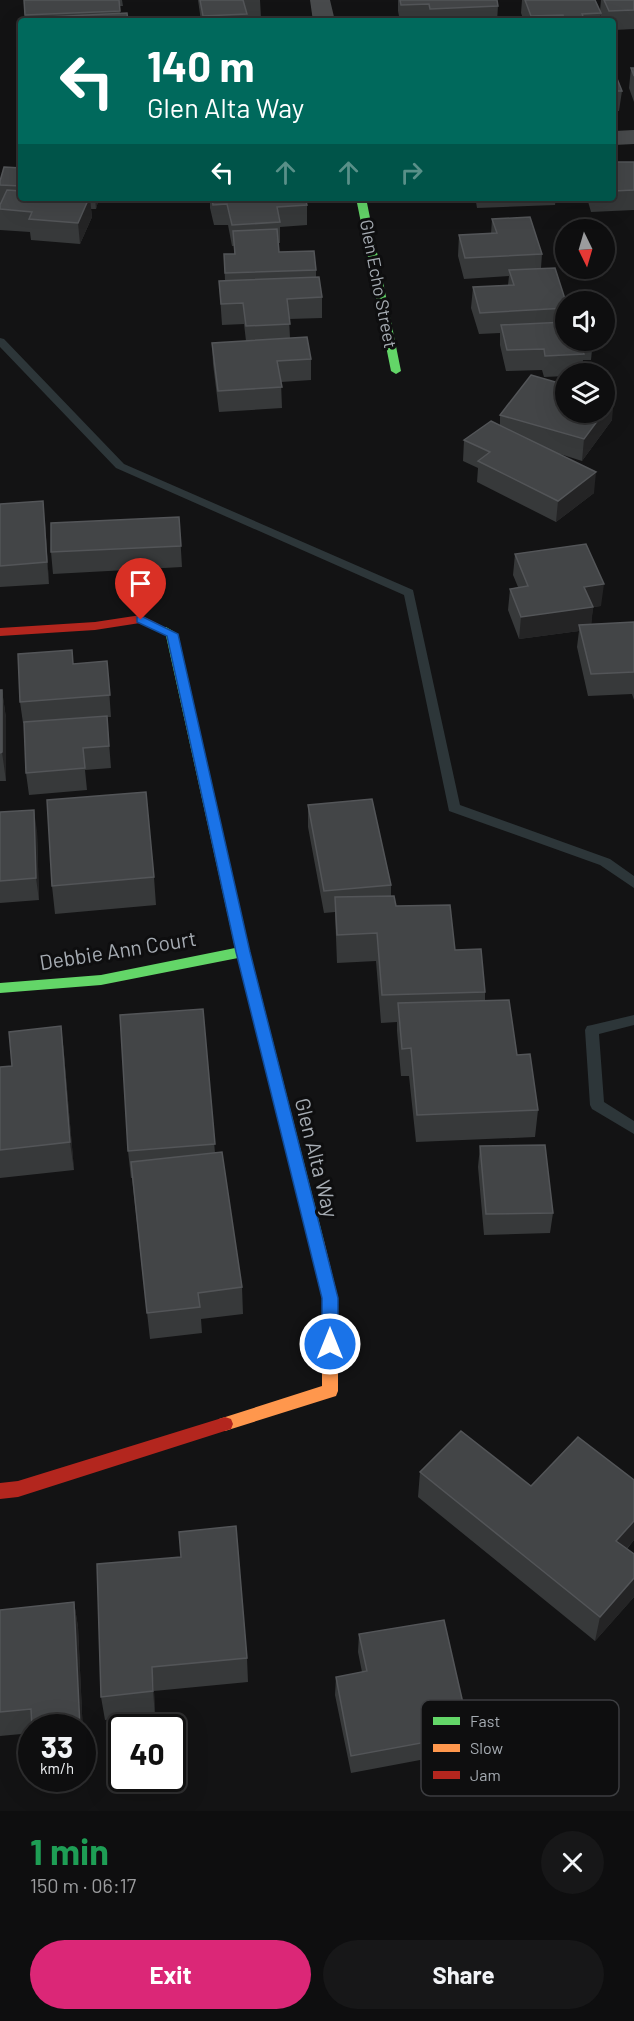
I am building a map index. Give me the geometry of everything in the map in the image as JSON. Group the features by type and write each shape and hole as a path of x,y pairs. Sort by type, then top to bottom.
{"street":[{"path":"320,0 323,18"},
{"path":"616,138 634,137"},
{"name":"Glen Echo Street","path":"362,201 396,371"},
{"name":"Glen Alta Way","path":"0,632 95,626 141,620 172,634 243,952 330,1298 330,1391 18,1489 0,1491"},
{"name":"Debbie Ann Court","path":"0,988 101,980 243,952"}],"building":[{"path":"24,0 119,0 120,11 25,15"},
{"path":"200,0 243,0 247,14 203,16"},
{"path":"400,0 497,0 498,6 430,9 429,4 401,5"},
{"path":"525,0 595,0 601,13 582,14 584,18 564,18 563,15 531,16"},
{"path":"604,0 634,0 634,10 609,11"},
{"path":"127,13 128,18 28,18"},
{"path":"616,76 622,91 616,91"},
{"path":"616,162 634,162 634,190 616,191"},
{"path":"4,167 18,168 18,186 0,185"},
{"path":"7,190 18,191 18,201 88,201 78,223 29,219 32,212 0,209"},
{"path":"212,201 306,201 307,205 277,207 280,222 232,225 227,204 213,205"},
{"path":"530,217 542,254 465,258 459,235 497,233 492,219"},
{"path":"277,229 279,252 314,251 316,270 225,273 224,254 235,254 233,231"},
{"path":"555,268 555,279 559,279 562,291 555,291 555,309 480,313 473,287 514,285 509,270"},
{"path":"319,277 322,297 287,299 290,324 246,326 243,303 221,304 219,281"},
{"path":"555,323 555,351 583,351 584,354 545,356 544,349 507,350 501,325"},
{"path":"307,337 311,359 277,361 282,387 218,391 212,343"},
{"path":"531,375 555,382 555,423 596,423 584,439 500,415"},
{"path":"491,421 596,472 558,501 478,461 490,452 464,440"},
{"path":"43,501 47,562 0,566 0,504"},
{"path":"179,517 181,546 51,552 51,523"},
{"path":"586,544 604,584 584,587 593,607 521,617 510,589 528,586 515,554"},
{"path":"634,622 634,672 591,674 579,625"},
{"path":"72,650 73,664 107,661 110,695 20,702 18,654"},
{"path":"0,690 2,690 2,752 0,753"},
{"path":"107,716 109,746 83,748 85,768 26,773 24,722"},
{"path":"146,792 154,877 52,886 47,800"},
{"path":"372,799 391,885 324,891 308,805"},
{"path":"34,810 36,878 0,881 0,812"},
{"path":"394,896 396,906 450,905 455,950 481,949 485,992 382,995 377,933 337,935 335,897"},
{"path":"509,1000 517,1055 530,1054 538,1110 417,1115 411,1048 402,1049 398,1003"},
{"path":"203,1009 215,1144 128,1151 120,1015"},
{"path":"61,1026 70,1142 0,1150 0,1067 12,1066 9,1032"},
{"path":"545,1145 553,1213 486,1214 480,1146"},
{"path":"222,1152 242,1287 198,1293 200,1307 147,1313 131,1162"},
{"path":"461,1431 531,1486 578,1437 634,1480 634,1521 616,1541 634,1554 634,1578 600,1617 420,1472"},
{"path":"236,1526 247,1658 152,1667 153,1691 101,1697 97,1564 181,1557 179,1532"},
{"path":"74,1602 79,1714 31,1714 31,1709 0,1712 0,1610"},
{"path":"444,1620 462,1700 421,1700 421,1743 351,1756 336,1677 367,1671 359,1634"}],"waterway":[{"path":"0,341 120,466 409,593 454,808 605,862 634,883"},
{"path":"634,1020 592,1030 597,1105 634,1128"}],"traffic: fast":[{"path":"362,201 396,371"},
{"path":"166,631 172,634 243,952 316,1241"},
{"path":"0,988 101,980 243,952"}],"traffic: slow":[{"path":"225,1424 330,1391 330,1298 316,1241"}],"traffic: jam":[{"path":"0,632 95,626 141,619 166,631"},
{"path":"0,1491 18,1489 225,1424"}],"route":[{"path":"141,620 172,634 243,952 330,1298 330,1344"}]}
